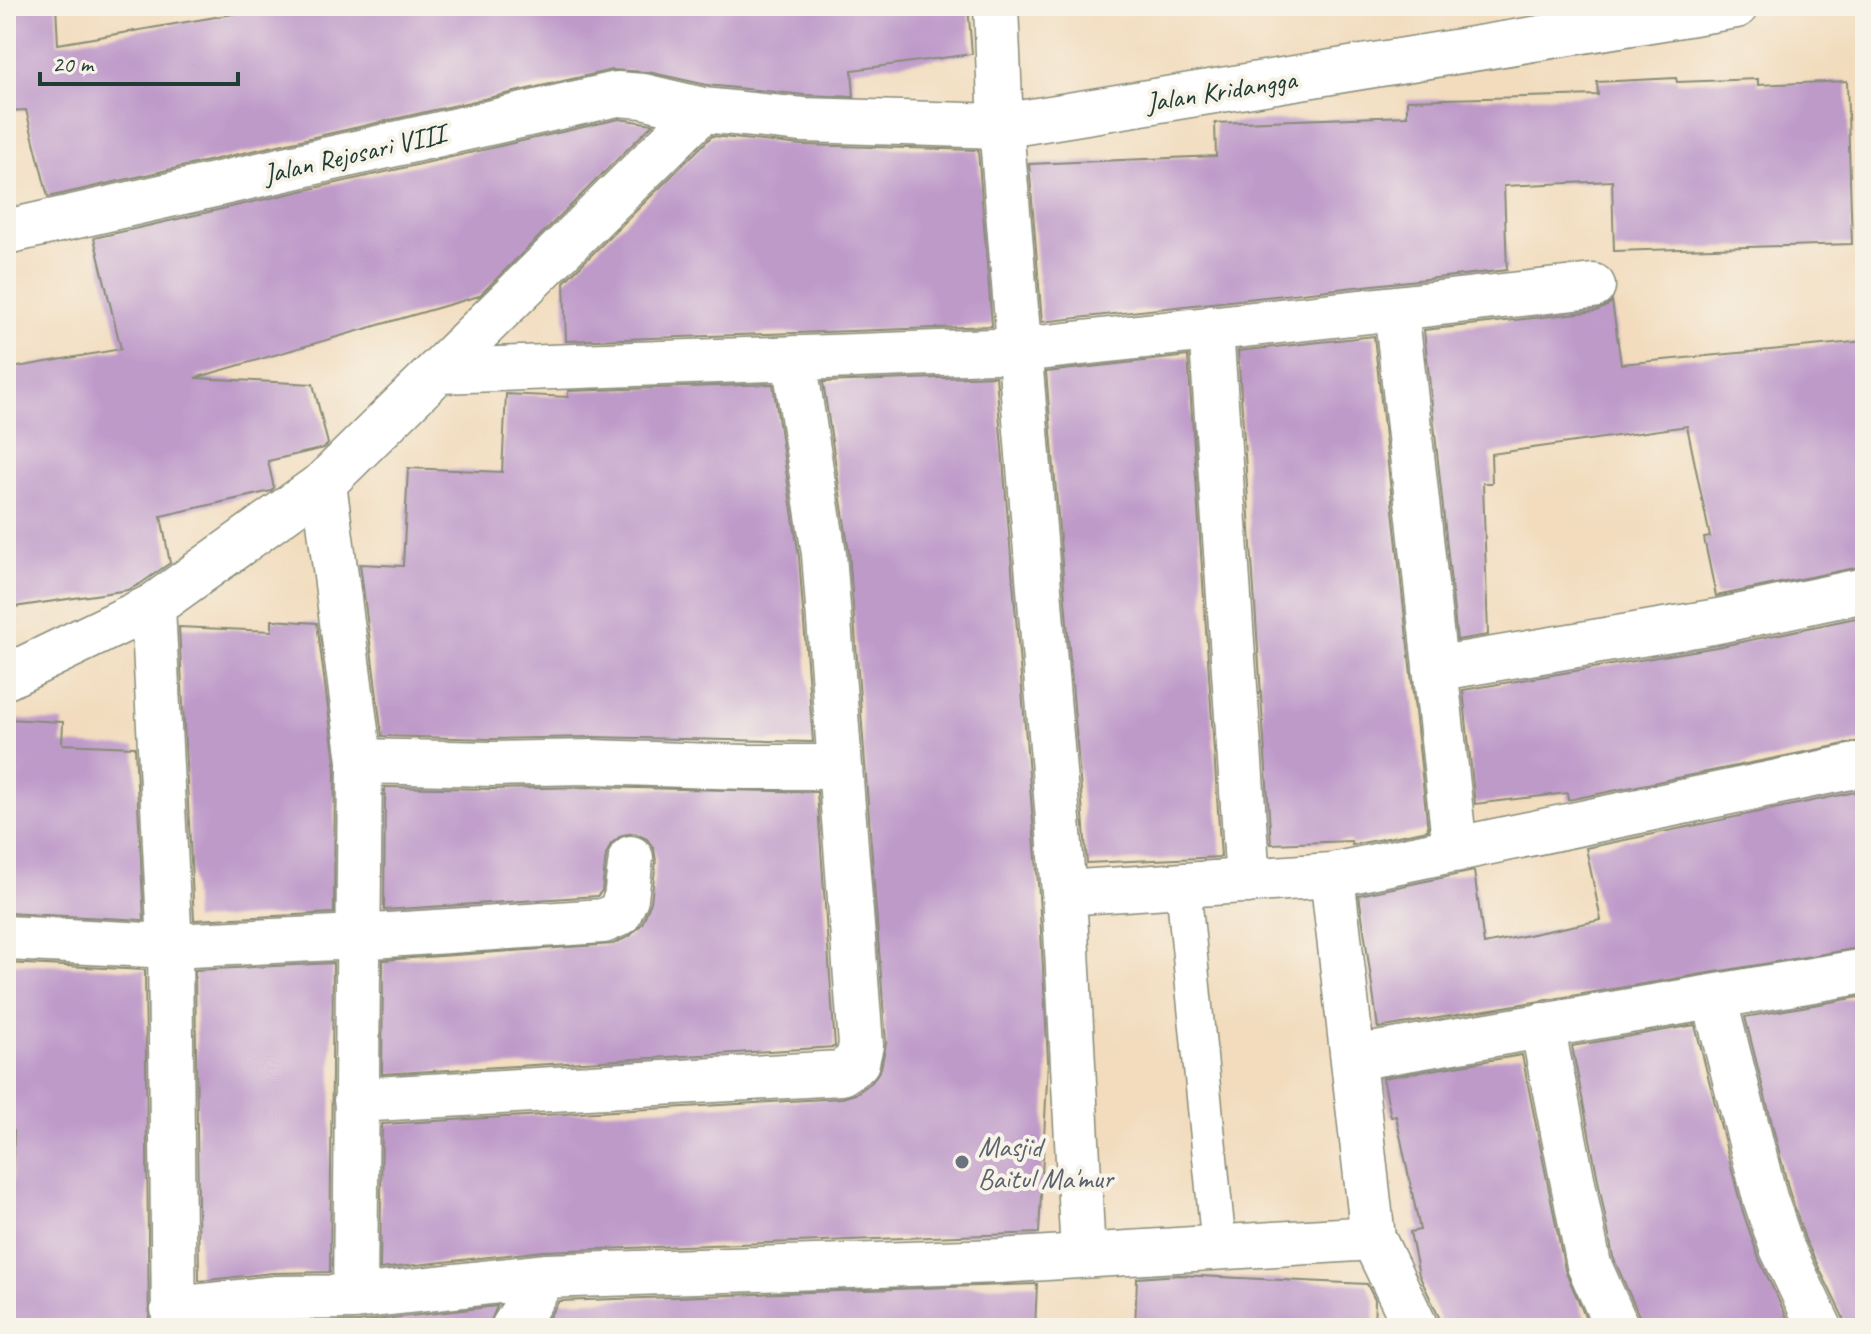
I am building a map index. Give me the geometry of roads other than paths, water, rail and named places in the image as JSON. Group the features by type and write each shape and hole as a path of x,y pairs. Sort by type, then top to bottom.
{"street":[{"path":"996,6 1001,126 1064,893 1083,1255"},
{"name":"Jalan Kridangga","path":"703,110 803,120 1001,126 1736,6"},
{"name":"Jalan Rejosari VIII","path":"6,232 617,94 643,96 703,110"},
{"path":"6,677 153,606 324,483 703,110"},
{"path":"440,371 1020,350 1593,286"},
{"path":"1396,308 1455,850"},
{"path":"1211,328 1248,881"},
{"path":"356,1100 841,1073 857,1062 861,1045 824,554 794,358"},
{"path":"324,483 360,761 355,1297"},
{"path":"1435,669 1718,621 1865,590"},
{"path":"153,606 170,946 173,1319 275,1298 355,1297 545,1276 999,1261 1373,1238"},
{"path":"360,761 839,767"},
{"path":"1064,893 1332,875 1865,764"},
{"path":"6,938 170,946 610,920 619,914 626,898 631,858"},
{"path":"1332,875 1373,1238 1416,1328"},
{"path":"1353,1058 1865,971"},
{"path":"1714,997 1765,1198 1782,1248 1820,1328"},
{"path":"1542,1025 1589,1265 1617,1328"},
{"path":"513,1328 545,1276"}],"lane":[{"path":"1183,886 1219,1248"}],"place":[{"name":"Masjid Baitul Ma'mur","path":"962,1162"}]}
